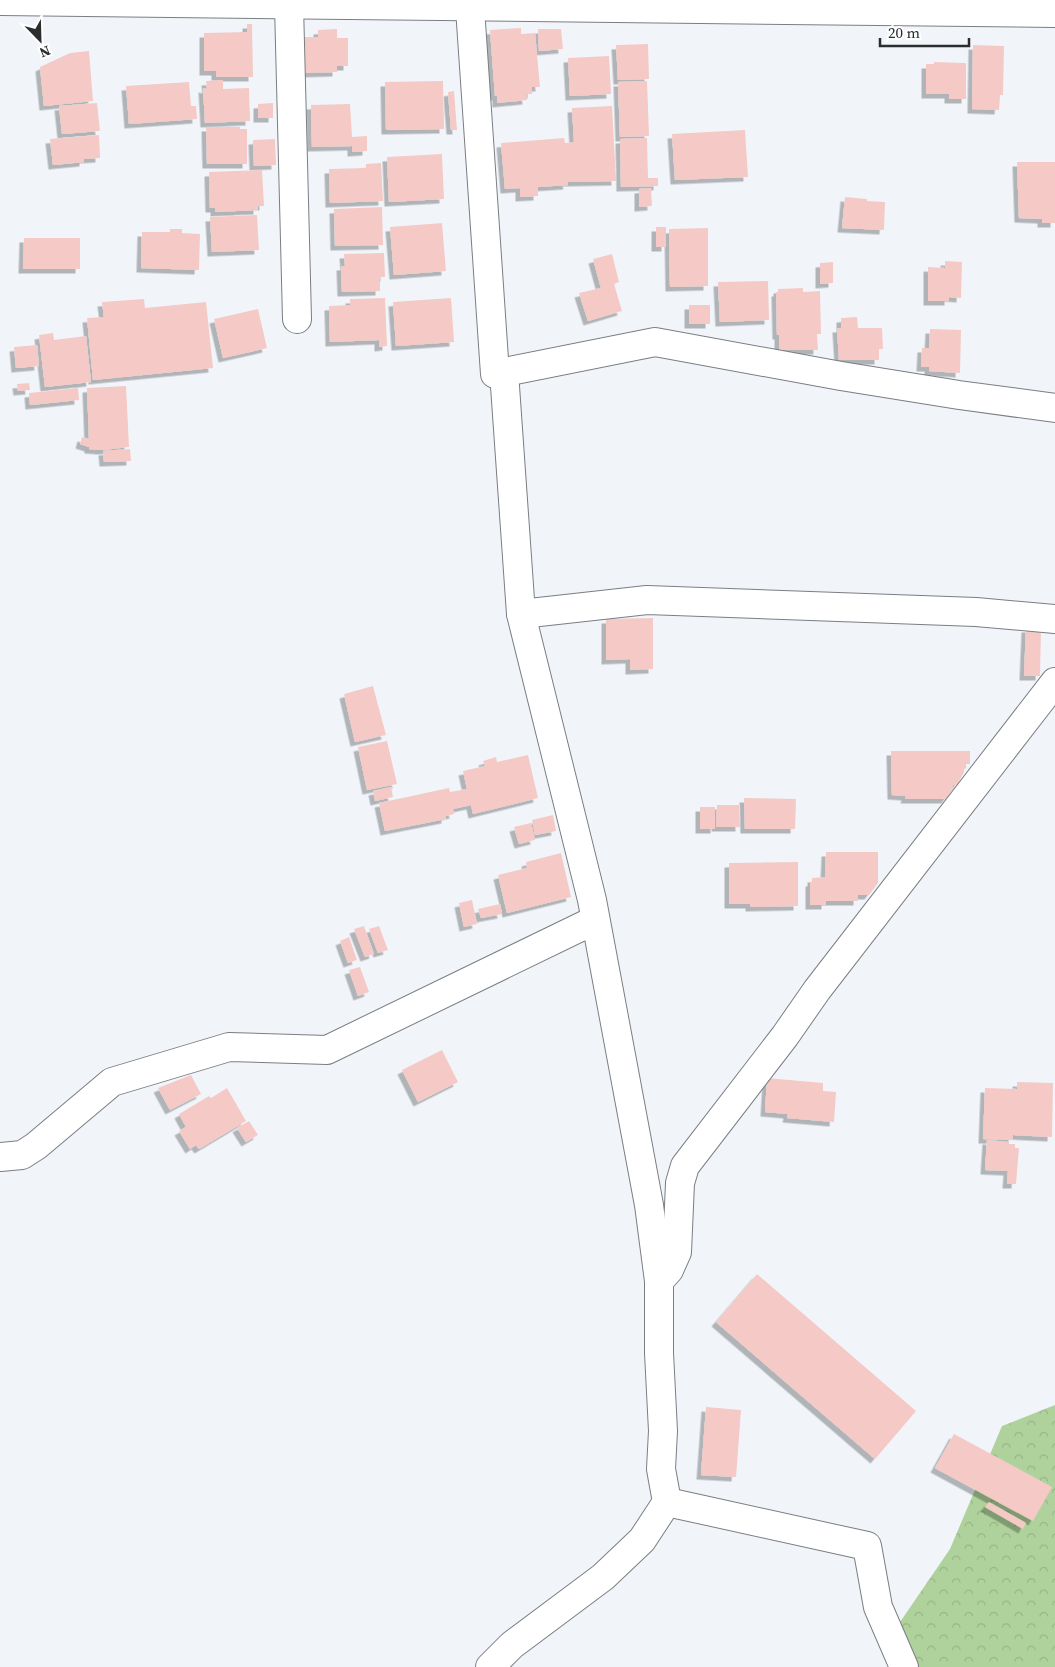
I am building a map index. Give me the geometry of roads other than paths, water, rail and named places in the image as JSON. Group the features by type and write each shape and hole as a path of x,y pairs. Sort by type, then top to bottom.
{"street":[{"path":"0,1 256,2 289,5 470,8 594,4 772,5 1055,13"},
{"path":"289,5 296,319"},
{"path":"470,8 495,374 656,342 841,376 1055,408"},
{"path":"490,1667 512,1645 603,1577 642,1540 667,1502 661,1469 663,1431 659,1353 659,1281 649,1205 594,920 592,900 521,614 504,372"},
{"path":"521,614 647,600 976,612 1055,618"},
{"path":"659,1281 669,1270 677,1252 680,1183 685,1166 785,1036 817,990 1055,682"},
{"path":"0,1157 22,1154 36,1146 112,1082 229,1047 327,1050 594,920"},
{"path":"667,1502 866,1546 878,1607 904,1667"}]}
